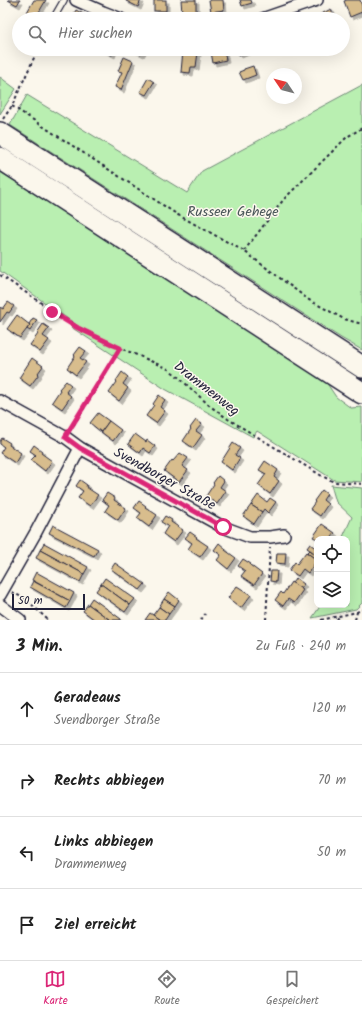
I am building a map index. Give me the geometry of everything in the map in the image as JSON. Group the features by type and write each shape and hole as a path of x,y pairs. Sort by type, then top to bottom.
{"highway":[{"path":"0,133 362,367"},
{"path":"0,158 362,393"}],"street":[{"path":"76,0 104,12"},
{"path":"282,12 317,0"},
{"name":"Svendborger Straße","path":"0,400 65,437 80,448 223,527 250,537 284,535"},
{"path":"2,591 36,532 80,448"},
{"path":"0,605 20,620"}],"lane":[{"path":"57,12 64,0"}],"path":[{"path":"0,124 12,106 35,56"},
{"path":"12,106 178,216 244,251 309,300 344,319 362,324"},
{"path":"244,251 284,199 347,137 362,128"},
{"name":"Drammenweg","path":"0,275 74,326 168,369 210,406 228,419 322,476 334,482 362,484"},
{"path":"65,437 120,348"},
{"path":"266,620 270,537"},
{"path":"2,591 27,600 48,620"},
{"path":"321,620 357,612 362,609"},
{"path":"355,620 357,612"},
{"path":"201,620 205,614"},
{"path":"337,620 339,616"}],"green space":[{"path":"0,77 16,89 0,114"},
{"name":"Russeer Gehege","path":"362,85 362,350 10,125 27,95 187,193 202,171"},
{"path":"0,172 164,275 326,382 336,397 351,408 362,407 362,482 334,480 257,431 253,437 165,389 71,327 75,324 0,271"},
{"path":"331,485 362,488 362,603 356,609 312,618 319,608 350,608 350,536 343,536 352,517 336,502"}],"building":[{"path":"8,0 20,0 17,5"},
{"path":"34,0 46,0 39,12 27,12"},
{"path":"126,0 141,0 138,7"},
{"path":"154,0 166,0 166,11 154,11"},
{"path":"181,0 196,0 196,12 182,12"},
{"path":"209,0 223,0 224,10 211,12"},
{"path":"240,0 251,0 252,3 242,6"},
{"path":"360,0 362,12 350,17 350,12 348,12 344,1"},
{"path":"331,9 332,12 325,12"},
{"path":"182,56 197,56 196,67 191,67 190,73 181,72"},
{"path":"212,56 225,56 226,60 213,63"},
{"path":"124,57 133,61 121,90 115,87 122,72 118,71"},
{"path":"253,66 256,75 243,80 239,72"},
{"path":"148,78 154,82 146,95 140,92"},
{"path":"8,302 14,306 9,313 7,312 0,322 0,307 3,309"},
{"path":"17,315 30,325 20,338 7,329"},
{"path":"33,318 37,320 30,331 27,329"},
{"path":"43,324 49,328 43,336 49,340 40,352 30,345"},
{"path":"80,347 86,351 80,358 86,362 76,375 67,368"},
{"path":"32,358 43,366 30,386 19,378"},
{"path":"122,372 128,377 123,384 128,388 119,401 109,393"},
{"path":"66,381 71,385 66,392 71,396 62,409 52,402 60,390 59,389"},
{"path":"159,395 165,400 160,407 165,411 156,423 146,416"},
{"path":"98,413 109,421 101,432 90,423"},
{"path":"196,420 202,424 196,431 202,435 193,448 183,441"},
{"path":"109,421 121,430 113,441 101,432"},
{"path":"135,434 146,442 147,440 155,446 150,453 143,448 140,453 128,444"},
{"path":"2,438 21,453 15,463 0,453 4,447 0,444"},
{"path":"233,443 240,448 235,455 240,458 232,470 221,462"},
{"path":"34,445 42,451 41,453 52,461 45,471 31,460 36,455 30,451"},
{"path":"180,453 188,458 182,466 188,470 179,482 164,471 172,460 173,461"},
{"path":"265,461 278,470 274,477 279,481 270,494 258,485 266,474 259,470"},
{"path":"218,476 224,481 220,487 226,491 217,504 206,496"},
{"path":"80,480 87,485 86,487 98,495 90,506 78,498 83,491 76,486"},
{"path":"322,490 327,494 323,500 328,504 320,516 310,509"},
{"path":"107,493 126,508 118,520 105,511 109,505 102,500"},
{"path":"258,495 267,502 270,498 276,502 268,513 264,509 262,512 251,505"},
{"path":"139,501 157,515 149,527 137,518 141,513 134,508"},
{"path":"251,505 262,512 254,524 243,516"},
{"path":"165,516 183,530 174,542 163,534 168,526 161,522"},
{"path":"322,524 335,533 333,536 313,537"},
{"path":"53,525 98,549 94,556 49,533"},
{"path":"190,532 208,546 200,557 188,549 192,543 185,538"},
{"path":"44,543 88,567 84,574 40,550"},
{"path":"219,543 226,549 225,550 236,558 228,569 217,560 221,555 214,550"},
{"path":"310,544 314,547 314,553 307,548"},
{"path":"40,550 84,574 80,582 36,558"},
{"path":"310,550 314,553 314,558 307,553"},
{"path":"306,552 314,558 314,564 308,573 303,569 298,576 289,570 295,562 297,564"},
{"path":"277,553 286,553 285,564 276,563"},
{"path":"243,559 262,574 254,585 241,576 245,571 238,566"},
{"path":"115,563 145,584 140,590 111,569"},
{"path":"271,571 277,571 276,582 270,581"},
{"path":"36,572 74,593 70,601 32,580"},
{"path":"105,578 135,599 130,605 101,584"},
{"path":"296,578 304,584 300,589 292,583"},
{"path":"33,581 70,601 66,608 30,587"},
{"path":"291,582 303,590 294,603 288,599 283,606 275,600 281,592 283,594"},
{"path":"101,584 130,605 125,612 96,591"},
{"path":"237,586 251,595 241,608 228,598"},
{"path":"169,592 179,600 175,606 164,599"},
{"path":"92,598 121,620 110,620 88,604"},
{"path":"164,599 175,606 169,614 159,607"},
{"path":"88,604 110,620 95,620 83,611"},
{"path":"159,607 169,614 165,620 160,620 153,615"},
{"path":"150,613 153,615 160,620 145,620"}],"route":[{"path":"52,312 78,328 120,348 65,437 80,448 223,527"}]}
